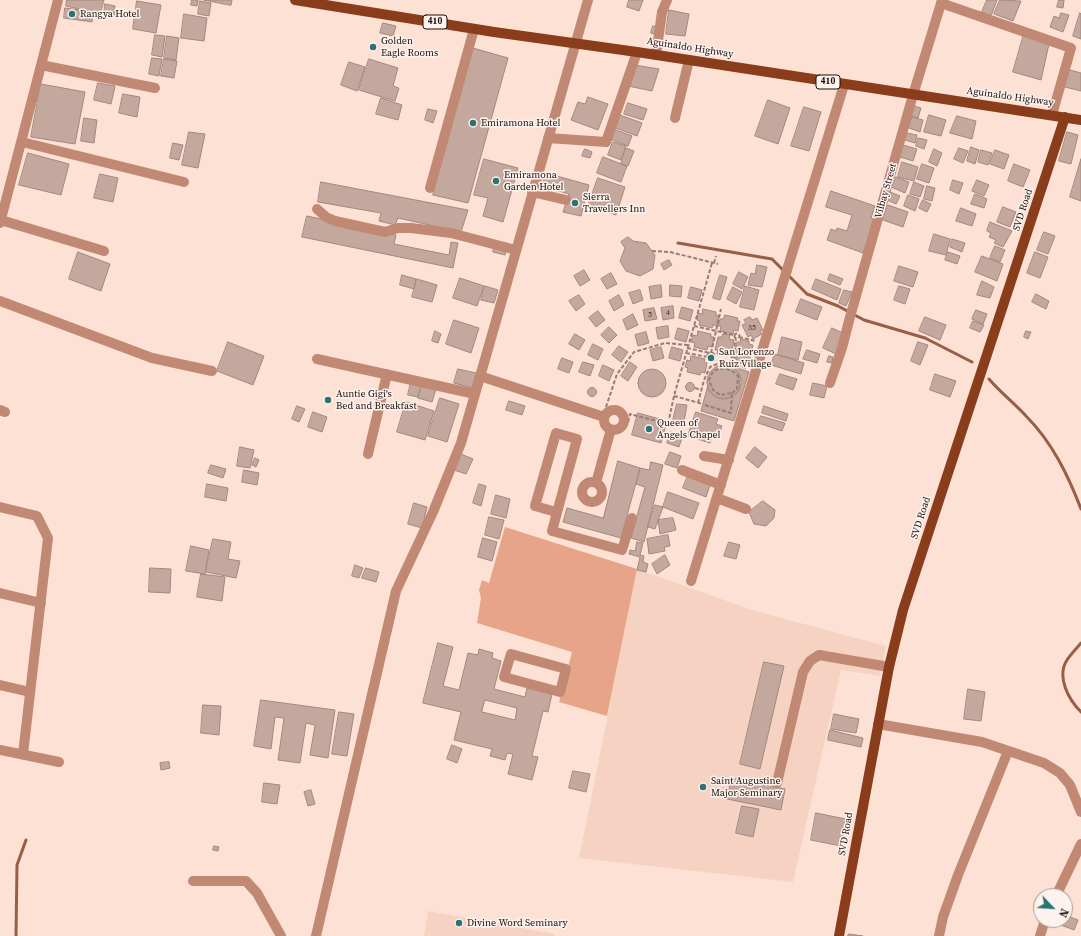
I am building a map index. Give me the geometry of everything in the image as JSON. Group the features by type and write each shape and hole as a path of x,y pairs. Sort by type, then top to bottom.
{"main road":[{"name":"Aguinaldo Highway","path":"295,0 346,4 474,29 637,52 844,85 1081,120"},
{"name":"SVD Road","path":"839,936 889,667 903,610 1065,117"}],"street":[{"path":"58,0 0,222 104,251"},
{"path":"316,936 396,591 433,512 461,443 588,0"},
{"path":"656,55 662,12 667,0"},
{"path":"942,2 1071,48 1052,116"},
{"name":"Vilbay Street","path":"830,383 842,348 913,95 942,2"},
{"path":"430,188 474,29"},
{"path":"548,138 606,142 637,52"},
{"path":"675,118 689,60"},
{"path":"41,65 155,88"},
{"path":"691,581 844,85"},
{"path":"22,142 184,182"},
{"path":"532,192 566,200"},
{"path":"317,209 326,217 335,221 385,232 398,228 411,228 451,233 516,250"},
{"path":"0,301 152,358 212,372"},
{"path":"317,359 475,394"},
{"path":"368,454 387,374"},
{"path":"480,376 603,417"},
{"path":"603,417 608,412 617,411 622,415 623,422 617,429 611,430"},
{"path":"603,417 604,423 611,430"},
{"path":"596,483 611,430"},
{"path":"556,512 535,506 556,433 577,439 552,531 622,550 632,518"},
{"path":"704,456 729,460"},
{"path":"682,470 721,485"},
{"path":"583,489 589,483 596,483"},
{"path":"583,489 584,498 590,502 596,501 601,494 600,488 596,483"},
{"path":"564,485 583,489"},
{"path":"717,498 746,508"},
{"path":"0,506 37,516 48,538 23,754"},
{"path":"0,593 41,603"},
{"path":"510,654 566,668 560,692 504,677 510,654"},
{"path":"776,783 803,672 810,661 819,655 889,667"},
{"path":"0,685 30,692"},
{"path":"878,724 982,742 1044,763 1060,773 1070,785 1081,812"},
{"path":"0,750 59,762"},
{"path":"939,936 943,917 958,875 1008,751"},
{"path":"1060,888 1081,844"},
{"path":"193,880 246,881 257,893 281,936"}],"path":[{"path":"652,251 670,252 718,264"},
{"path":"623,422 628,423 630,414 668,424 686,353 716,256"},
{"path":"708,357 721,309"},
{"path":"694,326 734,335 738,334 739,337 758,342"},
{"path":"730,364 736,339 734,335"},
{"path":"603,417 617,374 634,352 673,342 710,353 715,356 712,360"},
{"path":"686,353 708,357 715,365"},
{"path":"732,357 737,358"},
{"path":"741,361 741,363 747,364 748,361 745,360"},
{"path":"698,403 710,367 722,362 750,370"},
{"path":"674,396 731,413 732,394 737,389 738,376 733,370 721,368 713,371 709,380 713,390 720,395 732,394"},
{"path":"695,388 702,390"},
{"path":"699,398 704,400"}],"shaded area":[{"path":"505,527 637,569 607,716 559,702 572,652 477,623 481,598 479,590 482,580 489,583"},
{"name":"Saint Augustine Major Seminary","path":"637,569 752,610 886,646 880,676 841,670 793,882 579,858"},
{"name":"Divine Word Seminary","path":"428,911 555,934 555,936 424,936"}],"building":[{"path":"67,0 104,0 100,14 66,6"},
{"path":"192,0 198,0 197,6 191,5"},
{"path":"204,0 232,0 231,5"},
{"path":"629,0 643,0 639,11 627,7"},
{"path":"987,0 997,0 991,16 982,12"},
{"path":"1000,0 1021,1 1013,21 994,14"},
{"path":"1059,0 1064,0 1063,8 1057,7"},
{"path":"137,1 161,5 156,33 133,29"},
{"path":"200,1 211,3 209,16 198,14"},
{"path":"105,4 115,6 114,17 104,15"},
{"path":"65,8 87,11 85,21 64,18"},
{"path":"669,10 689,14 685,36 666,34"},
{"path":"88,13 93,13 92,22 86,21"},
{"path":"1061,13 1069,15 1063,32 1050,27 1054,16 1059,18"},
{"path":"1080,13 1081,14 1081,39 1073,36"},
{"path":"184,14 207,18 204,41 181,38"},
{"path":"383,23 396,26 393,36 380,33"},
{"path":"653,26 657,27 654,34 651,33"},
{"path":"1024,34 1049,44 1041,80 1013,72"},
{"path":"155,35 165,36 162,57 152,55"},
{"path":"167,36 179,38 176,60 164,58"},
{"path":"473,48 508,58 468,203 433,195"},
{"path":"152,58 162,59 159,76 149,74"},
{"path":"164,59 177,61 174,78 161,76"},
{"path":"369,59 398,68 393,86 399,88 395,101 359,90"},
{"path":"349,62 365,67 357,91 341,85"},
{"path":"635,65 659,69 652,91 628,86"},
{"path":"1070,70 1081,73 1081,91 1065,87"},
{"path":"98,83 115,86 111,104 94,100"},
{"path":"41,84 85,92 75,144 31,137"},
{"path":"123,94 140,97 137,117 119,113"},
{"path":"588,97 608,104 598,130 571,120 578,102 585,104"},
{"path":"381,98 402,105 398,120 376,114"},
{"path":"768,100 790,108 778,144 755,136"},
{"path":"628,103 647,109 643,120 624,114"},
{"path":"914,106 921,108 918,118 911,116"},
{"path":"804,107 821,112 809,151 791,146"},
{"path":"428,109 437,111 433,123 425,120"},
{"path":"620,115 642,123 637,136 616,128"},
{"path":"929,115 946,120 941,136 924,132"},
{"path":"957,116 976,121 972,139 950,133"},
{"path":"912,117 923,120 920,132 909,128"},
{"path":"84,118 97,120 94,143 81,141"},
{"path":"614,129 632,136 628,146 610,139"},
{"path":"189,132 205,134 198,168 182,165"},
{"path":"1067,132 1078,135 1071,164 1059,161"},
{"path":"907,133 917,135 915,143 905,140"},
{"path":"918,138 927,140 924,149 916,146"},
{"path":"613,142 626,146 621,160 608,155"},
{"path":"173,143 183,145 179,160 170,158"},
{"path":"903,145 917,149 913,161 900,157"},
{"path":"971,147 979,150 975,164 967,161"},
{"path":"626,148 634,151 628,166 621,164"},
{"path":"959,148 968,151 963,163 954,159"},
{"path":"585,149 592,152 590,158 582,156"},
{"path":"934,149 942,153 937,166 929,162"},
{"path":"981,150 992,153 988,165 978,162"},
{"path":"995,150 1009,155 1004,169 990,164"},
{"path":"28,153 69,164 61,195 19,185"},
{"path":"603,157 627,166 621,182 597,173"},
{"name":"Emiramona Garden Hotel","path":"484,159 518,168 503,222 483,216 488,198 474,195"},
{"path":"1081,159 1081,201 1070,197"},
{"path":"902,162 918,167 914,181 898,177"},
{"path":"922,164 934,168 929,183 917,179"},
{"path":"1014,164 1030,170 1023,187 1008,181"},
{"name":"Sierra Travellers Inn","path":"546,173 589,185 581,216 563,212 569,194 542,186"},
{"path":"100,174 118,178 113,202 94,198"},
{"path":"896,177 909,182 905,193 891,187"},
{"path":"598,178 625,187 616,215 588,206"},
{"path":"953,180 963,183 959,194 950,190"},
{"path":"977,180 989,185 984,196 972,191"},
{"path":"321,182 468,210 461,232 398,218 395,225 379,221 381,213 318,202"},
{"path":"914,182 924,186 920,197 910,194"},
{"path":"927,186 935,188 932,201 924,199"},
{"path":"831,191 875,206 871,218 875,220 863,253 827,240 831,229 836,231 837,228 847,231 852,215 826,207"},
{"path":"890,192 900,196 896,204 887,200"},
{"path":"975,194 987,199 984,208 971,204"},
{"path":"908,195 919,199 915,211 904,206"},
{"path":"923,200 931,204 927,212 919,208"},
{"path":"888,205 908,212 903,227 883,220"},
{"path":"1003,207 1016,212 1010,227 997,222"},
{"path":"961,208 976,214 972,226 956,221"},
{"path":"307,216 396,235 394,244 449,255 451,242 458,243 453,268 302,237"},
{"path":"990,222 1012,231 1003,247 994,243 996,240 989,237 991,233 987,231"},
{"path":"1044,232 1055,236 1048,254 1037,250"},
{"path":"934,234 950,239 946,255 929,251"},
{"path":"628,237 633,241 646,243 655,255 653,269 640,276 626,271 620,261 625,248 621,242"},
{"path":"952,239 965,243 962,252 950,247"},
{"path":"995,246 1005,250 1000,262 990,258"},
{"path":"494,248 506,251 505,255 493,252"},
{"path":"78,252 110,264 101,291 69,279"},
{"path":"948,252 960,256 957,264 945,260"},
{"path":"1035,252 1048,257 1040,278 1027,273"},
{"path":"982,256 1003,264 997,281 975,272"},
{"path":"669,260 672,265 664,270 661,264"},
{"path":"757,265 767,267 762,287 748,285 751,273 755,274"},
{"path":"899,266 918,272 913,287 894,281"},
{"path":"584,270 590,280 580,286 574,276"},
{"path":"739,272 748,277 742,289 733,284"},
{"path":"611,273 617,284 607,289 601,279"},
{"path":"830,274 843,279 840,285 828,280"},
{"path":"402,275 416,279 414,289 400,285"},
{"path":"720,275 727,277 720,300 713,298"},
{"path":"460,278 484,286 477,306 453,298"},
{"path":"417,279 437,285 432,302 412,297"},
{"path":"816,279 841,289 837,300 812,289"},
{"path":"982,281 994,287 990,298 977,295"},
{"path":"661,285 662,297 651,299 649,287"},
{"path":"670,285 682,286 681,297 670,296"},
{"path":"485,286 498,290 494,303 481,300"},
{"path":"745,286 759,290 754,310 740,307"},
{"path":"899,286 910,289 905,304 894,300"},
{"path":"691,287 702,290 699,301 688,298"},
{"path":"733,287 742,292 736,304 727,299"},
{"path":"640,290 643,300 633,304 629,293"},
{"path":"844,290 852,292 846,306 839,303"},
{"path":"1036,294 1049,301 1046,309 1032,302"},
{"path":"579,295 585,304 576,311 569,301"},
{"path":"619,295 624,305 614,311 609,301"},
{"path":"801,299 822,307 817,320 796,312"},
{"path":"673,306 674,318 663,320 661,308"},
{"path":"682,307 693,310 690,321 679,318"},
{"path":"654,308 657,319 645,321 643,310"},
{"path":"703,309 716,312 716,315 719,316 717,326 713,325 712,328 699,325 700,321 697,320 698,313 702,314"},
{"path":"976,310 987,314 983,324 972,319"},
{"path":"598,311 605,320 596,327 589,318"},
{"path":"633,314 638,325 627,330 623,320"},
{"path":"725,315 738,318 737,321 740,321 738,331 734,330 733,334 720,331 721,326 718,326 720,319 723,319"},
{"path":"750,317 752,320 757,318 763,330 760,331 762,334 753,339 751,335 748,337 742,325 746,323 744,320"},
{"path":"925,317 946,325 940,340 919,331"},
{"path":"454,320 479,328 471,353 446,344"},
{"path":"973,321 984,325 980,332 970,328"},
{"path":"668,326 669,337 658,339 656,328"},
{"path":"609,327 617,335 609,343 601,335"},
{"path":"678,328 689,331 686,342 675,339"},
{"path":"832,328 845,334 836,354 823,348"},
{"path":"435,331 441,334 438,343 432,341"},
{"path":"698,331 711,334 711,337 714,337 712,347 708,346 707,350 694,347 695,343 691,342 693,335 697,336"},
{"path":"1026,331 1031,332 1028,339 1024,337"},
{"path":"646,332 649,343 638,346 635,335"},
{"path":"575,334 585,340 579,350 569,344"},
{"path":"723,334 730,335 729,339 734,340 731,354 728,353 727,356 717,354 718,350 715,350 718,337 722,337"},
{"path":"782,337 802,342 798,360 778,355"},
{"path":"741,339 749,341 749,344 753,345 750,359 746,358 746,362 736,360 737,355 734,354 737,342 740,342"},
{"path":"228,342 264,356 253,385 217,371"},
{"path":"918,342 928,345 920,365 911,361"},
{"path":"593,344 603,349 598,360 588,355"},
{"path":"619,346 628,352 621,362 612,355"},
{"path":"661,347 664,358 653,361 650,350"},
{"path":"672,347 683,350 680,361 669,358"},
{"path":"807,350 820,354 817,363 803,359"},
{"path":"775,354 804,363 801,374 771,365"},
{"path":"691,356 705,359 704,362 707,363 705,373 701,372 700,375 687,372 688,368 685,367 687,360 690,361"},
{"path":"829,356 833,357 832,363 827,362"},
{"path":"562,358 573,362 569,373 558,369"},
{"path":"583,362 594,365 590,376 579,372"},
{"path":"630,362 637,367 628,381 621,376"},
{"path":"603,365 614,370 609,381 599,376"},
{"path":"724,365 736,370 741,382 736,394 724,399 712,394 707,382 712,370"},
{"path":"734,367 749,372 734,421 701,411 708,385 709,391 718,398 728,398 739,391 740,376"},
{"path":"458,369 476,373 472,388 454,383"},
{"path":"652,369 662,373 666,383 662,393 652,397 642,393 638,383 642,373"},
{"path":"780,374 797,379 793,390 776,384"},
{"path":"935,374 956,381 950,397 930,390"},
{"path":"411,382 421,385 418,397 408,395"},
{"path":"688,383 692,383 694,387 692,391 688,391 686,389 686,385"},
{"path":"813,383 827,386 824,398 810,395"},
{"path":"423,385 436,389 432,402 418,398"},
{"path":"590,388 594,388 596,392 594,396 590,396 588,394 588,390"},
{"path":"440,398 459,404 447,442 428,436"},
{"path":"509,401 525,406 522,415 506,410"},
{"path":"406,402 434,411 425,440 397,432"},
{"path":"677,404 687,405 683,426 672,424"},
{"path":"297,406 305,409 299,422 292,419"},
{"path":"764,406 788,414 786,421 762,413"},
{"path":"313,412 327,417 322,432 308,427"},
{"path":"696,412 718,419 716,424 722,426 718,437 712,436 710,443 688,436"},
{"name":"Queen of Angels Chapel","path":"638,413 667,421 661,443 632,435"},
{"path":"761,416 785,423 782,431 758,423"},
{"path":"671,432 683,435 679,447 667,443"},
{"path":"240,447 254,450 250,468 237,466"},
{"path":"755,447 767,457 758,468 746,458"},
{"path":"670,452 681,456 677,468 665,464"},
{"path":"461,454 473,459 466,474 454,470"},
{"path":"255,458 259,460 256,467 252,465"},
{"path":"618,461 640,468 621,538 563,522 567,508 603,518"},
{"path":"651,462 663,465 644,542 631,538 645,487 636,484 640,468 649,470"},
{"path":"211,465 226,469 223,478 208,473"},
{"path":"244,470 259,473 257,485 242,482"},
{"path":"689,473 711,482 706,497 683,488"},
{"path":"207,484 228,488 226,501 205,497"},
{"path":"479,484 486,486 481,506 473,503"},
{"path":"668,492 699,503 693,519 663,507"},
{"path":"496,495 510,499 506,518 491,514"},
{"path":"763,501 775,510 774,518 766,526 754,524 749,512"},
{"path":"414,503 427,507 422,528 408,524"},
{"path":"655,505 663,507 655,529 648,527"},
{"path":"489,517 504,520 499,539 485,535"},
{"path":"673,518 676,530 660,534 658,520"},
{"path":"668,535 670,546 664,547 665,551 649,554 647,539"},
{"path":"483,538 497,542 492,561 478,557"},
{"path":"213,539 231,542 228,559 240,561 236,578 206,572"},
{"path":"637,542 643,543 640,555 644,556 643,562 648,564 646,572 637,570 640,557 629,554 630,550 635,551"},
{"path":"729,542 740,545 736,559 724,556"},
{"path":"191,546 209,550 205,574 186,571"},
{"path":"665,555 670,565 657,574 652,564"},
{"path":"355,565 363,568 359,578 352,576"},
{"path":"150,568 171,569 170,593 149,592"},
{"path":"366,568 379,572 376,582 362,578"},
{"path":"201,574 225,577 222,601 197,597"},
{"path":"438,643 453,647 443,686 459,690 468,653 478,655 479,649 493,653 492,658 501,661 494,689 525,697 527,688 552,694 548,712 543,711 532,756 538,757 532,780 508,774 513,754 507,753 505,760 490,756 492,749 454,740 461,712 423,703","holes":["485,700 517,708 515,720 482,712"]},
{"path":"764,662 784,666 760,769 740,764"},
{"path":"968,689 985,692 981,721 964,719"},
{"path":"261,700 335,710 328,758 310,755 315,725 306,723 300,763 278,760 284,718 275,717 271,749 254,746"},
{"path":"203,705 221,706 219,735 201,733"},
{"path":"339,712 354,714 347,756 332,754"},
{"path":"834,714 859,719 856,733 831,729"},
{"path":"830,730 863,738 861,747 828,740"},
{"path":"452,745 462,749 457,763 447,759"},
{"path":"169,762 170,768 161,770 160,763"},
{"path":"573,771 590,774 586,792 569,788"},
{"path":"732,778 785,789 781,810 727,799"},
{"path":"264,783 280,785 277,804 262,802"},
{"path":"311,790 315,804 308,806 304,792"},
{"path":"742,806 759,809 753,837 736,833"},
{"path":"816,813 846,819 841,846 811,840"},
{"path":"214,846 219,847 218,851 213,850"},
{"path":"1073,918 1078,920 1074,930 1069,928 1073,928"},
{"path":"849,934 863,936 848,936"}],"waterway":[{"path":"678,243 772,259 784,271"},
{"path":"788,275 807,294 838,306 864,320 925,338 972,362"},
{"path":"989,379 1026,416 1044,437 1065,471 1081,509"},
{"path":"1081,643 1067,660 1063,674 1063,681 1068,695 1081,712"},
{"path":"16,936 17,865 26,840"}],"place":[{"name":"Rangya Hotel","path":"72,14"},
{"name":"Golden Eagle Rooms","path":"373,47"},
{"name":"Emiramona Hotel","path":"473,123"},
{"name":"Emiramona Garden Hotel","path":"496,181"},
{"name":"Sierra Travellers Inn","path":"575,203"},
{"name":"San Lorenzo Ruiz Village","path":"711,358"},
{"name":"Auntie Gigi's Bed and Breakfast","path":"328,400"},
{"name":"Queen of Angels Chapel","path":"649,429"},
{"name":"Saint Augustine Major Seminary","path":"703,787"},
{"name":"Divine Word Seminary","path":"459,923"}]}
